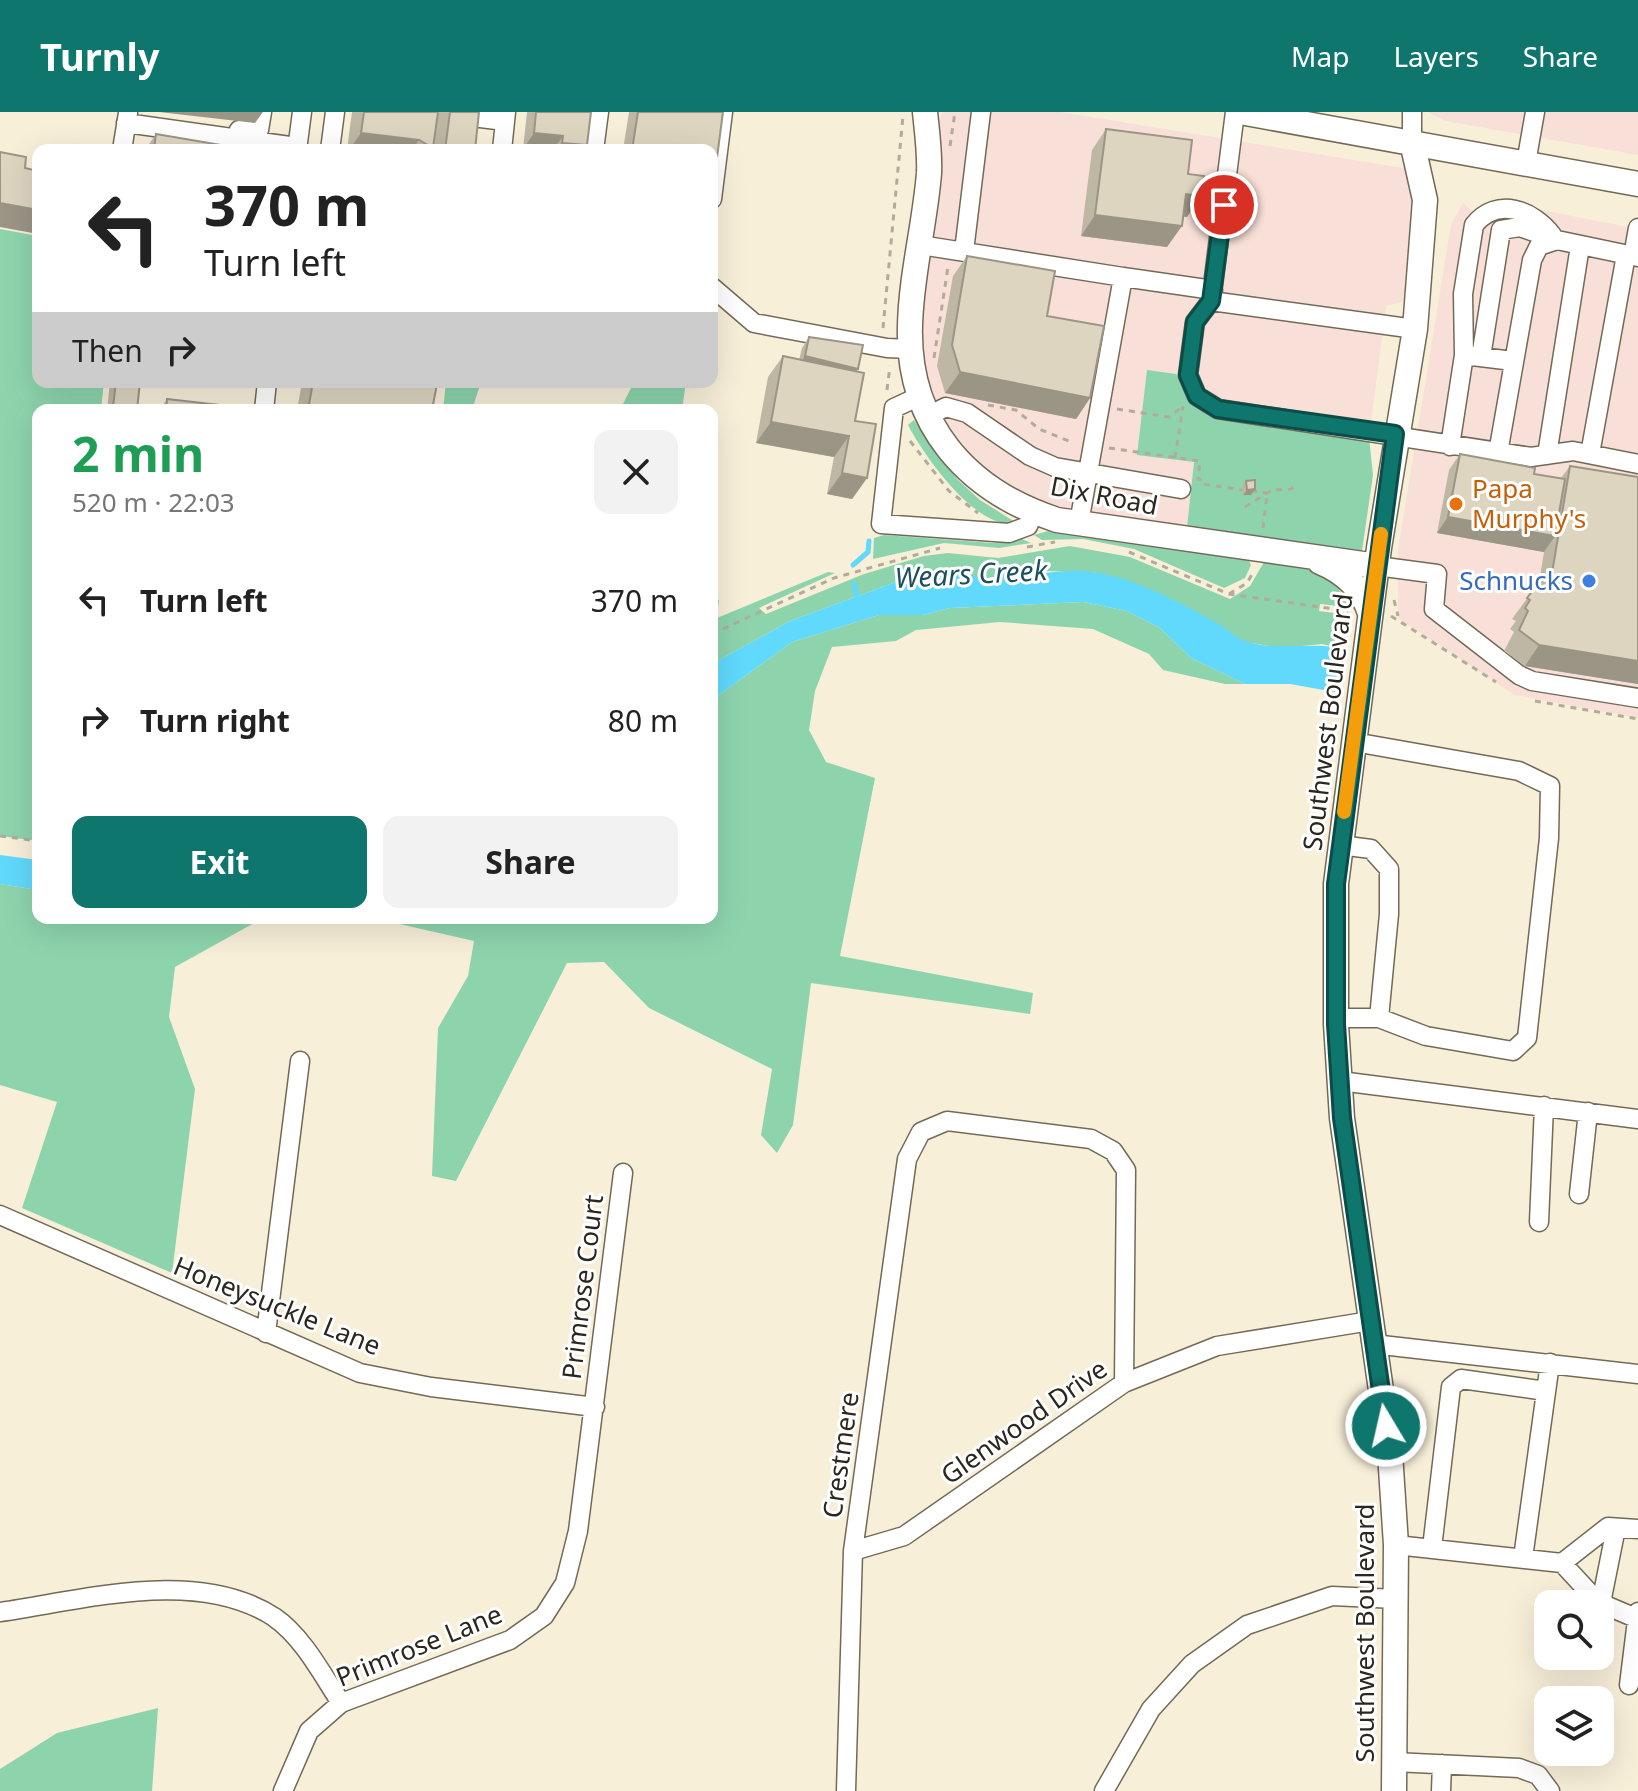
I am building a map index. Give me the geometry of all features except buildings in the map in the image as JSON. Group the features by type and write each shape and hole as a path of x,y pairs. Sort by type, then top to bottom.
{"main road":[{"name":"Dix Road","path":"925,112 931,246 910,349 924,406 961,465 993,491 1034,512 1079,523 1377,566"},
{"path":"1238,112 1331,120 1412,142 1638,184"},
{"name":"Southwest Boulevard","path":"1394,1791 1396,1545 1390,1453 1342,1118 1336,1018 1340,845 1354,742 1361,612 1377,566 1395,434 1415,329 1425,200 1412,142"},
{"path":"1303,554 1348,579 1361,591 1361,612"}],"street":[{"path":"153,112 159,120 255,132 259,130 265,112"},
{"path":"264,142 265,112"},
{"path":"298,144 302,112"},
{"path":"331,144 335,112"},
{"path":"595,144 599,112"},
{"path":"718,152 723,112"},
{"path":"964,251 981,112"},
{"path":"1238,112 1212,296 1195,322 1188,375 1190,401 1218,409 1395,434 1498,453 1547,455 1573,451 1637,458"},
{"path":"1412,112 1412,142"},
{"path":"1526,163 1535,112"},
{"path":"455,115 505,117 503,144"},
{"path":"123,144 127,117 273,144"},
{"path":"1473,356 1461,327 1471,235 1482,215 1499,210 1519,210 1535,218 1557,240"},
{"path":"1450,446 1501,230 1520,227 1580,246 1632,256"},
{"path":"1590,454 1638,228"},
{"path":"1498,453 1532,260 1539,246 1557,240"},
{"path":"931,246 1415,329"},
{"path":"1547,455 1580,246"},
{"path":"1079,523 1123,277"},
{"path":"718,292 754,323 887,348 910,349"},
{"path":"1473,356 1513,361"},
{"path":"1034,512 1028,526 1009,533 881,524 894,408 946,407 967,413 1030,456 1087,474 1181,489"},
{"path":"1377,566 1437,574 1434,609 1519,675 1532,681 1638,698"},
{"path":"1336,1018 1379,1018 1426,1036 1513,1051 1527,1038 1549,838 1550,786 1519,771 1354,742"},
{"path":"1340,845 1371,849 1389,869 1389,914 1379,1018"},
{"path":"266,1333 300,1061"},
{"path":"1340,1081 1638,1119"},
{"path":"1539,1222 1544,1106"},
{"path":"1579,1194 1588,1112"},
{"name":"Crestmere","path":"846,1791 853,1551 907,1159 921,1132 947,1121 1091,1139 1113,1151 1126,1170 1124,1383"},
{"name":"Primrose Court","path":"595,1407 623,1173"},
{"name":"Honeysuckle Lane","path":"0,1215 360,1373 431,1387 595,1407"},
{"name":"Glenwood Drive","path":"853,1551 904,1536 1124,1383 1217,1346 1372,1333 1550,1363 1638,1374"},
{"path":"1523,1558 1550,1363"},
{"path":"1432,1548 1451,1387 1461,1379 1546,1391"},
{"name":"Primrose Lane","path":"283,1791 309,1731 341,1703 510,1640 544,1616 565,1583 572,1557 595,1407"},
{"path":"1562,1563 1608,1527 1638,1529"},
{"path":"1604,1590 1616,1528"},
{"path":"1396,1545 1562,1563 1588,1590"},
{"path":"0,1612 162,1589 214,1592 274,1617 309,1653 341,1703"},
{"path":"1104,1791 1151,1709 1192,1664 1247,1625 1332,1596 1396,1599"},
{"path":"1614,1609 1638,1619"},
{"path":"1629,1685 1638,1612"},
{"path":"1394,1762 1519,1768 1538,1775 1550,1791"},
{"path":"1441,1791 1442,1764"}],"path":[{"path":"949,159 955,112"},
{"path":"931,246 949,262 933,365"},
{"path":"1102,407 1169,417 1190,401"},
{"path":"1175,458 1190,401"},
{"path":"986,405 1016,410 1057,439 1200,461 1198,479 1203,480 1203,484 1267,493"},
{"path":"1245,507 1267,493 1297,485"},
{"path":"1263,532 1267,493"},
{"path":"1018,549 1060,542"},
{"path":"718,631 856,570 949,548"},
{"path":"1120,549 1229,594 1361,612"},
{"path":"0,836 32,840"}],"shaded area":[{"path":"942,112 1060,112 1409,169 1415,198 1407,295 1402,302 1386,306 1369,438 1194,462 1187,527 1061,507 1018,492 983,469 942,417 929,388 922,357 921,329 936,134"},
{"path":"1427,112 1638,112 1638,155 1446,121"},
{"path":"1463,203 1473,212 1511,204 1638,229 1638,718 1515,695 1398,618 1398,550 1451,225"}],"green space":[{"path":"0,229 32,235 32,388 103,388 102,404 32,404 32,840 0,836"},
{"path":"1147,370 1176,374 1193,401 1369,438 1373,475 1362,551 1187,527 1194,462 1137,455"},
{"path":"445,388 479,388 474,404 444,404"},
{"path":"631,388 685,388 683,404 623,404"},
{"path":"914,420 957,479 980,500 1015,522 1000,522 985,515 953,488 915,438 908,425"},
{"path":"1048,531 1248,559 1251,565 1245,578 1224,588 1134,549 1083,539 1042,540 1034,535"},
{"path":"884,535 993,543 1022,539 1031,543 999,548 944,543 873,559 874,538"},
{"path":"1070,546 1130,557 1230,599 1250,586 1264,562 1290,565 1325,577 1342,594 1348,607 1320,604 1319,611 1349,615 1340,648 1322,644 1281,648 1245,642 1188,608 1093,572 1044,571 997,581 976,579 953,569 923,572 790,621 718,661 718,618 828,572 835,573 759,608 766,614 864,574 924,556 948,553 998,558"},
{"path":"1083,602 1127,611 1160,628 1191,658 1245,684 1225,684 1163,670 1149,654 1093,629 1000,622 916,630 896,641 832,647 815,691 809,730 826,762 875,778 840,956 1033,993 1030,1014 811,983 793,1125 777,1153 761,1135 772,1069 649,1008 604,962 567,963 456,1181 432,1176 438,1028 468,976 474,941 399,924 718,924 718,696 792,642 879,615 923,615 950,608"},
{"path":"0,884 32,889 32,924 252,924 175,967 169,1017 195,1089 172,1273 22,1208 57,1102 0,1085"},
{"path":"158,1708 152,1791 0,1791 0,1769 57,1733"}],"water":[{"path":"953,569 971,575 1005,578 1073,571 1124,579 1172,599 1248,642 1271,646 1340,648 1335,692 1290,684 1245,684 1191,658 1160,628 1127,611 1083,602 950,608 923,615 879,615 792,642 718,696 718,661 790,621 923,572"},
{"path":"0,855 32,859 32,889 0,884"}],"waterway":[{"path":"853,565 868,552 869,541"},
{"path":"854,583 858,602"}],"slow traffic":[{"path":"1344,812 1381,534"}],"place":[{"name":"Papa Murphy's","path":"1456,504"},
{"name":"Schnucks","path":"1589,581"}],"route":[{"path":"1224,205 1211,301 1195,322 1188,375 1197,396 1218,409 1395,434 1336,884 1336,1024 1342,1118 1386,1426"}],"water label":[{"name":"Wears Creek","path":"971,574"}]}
